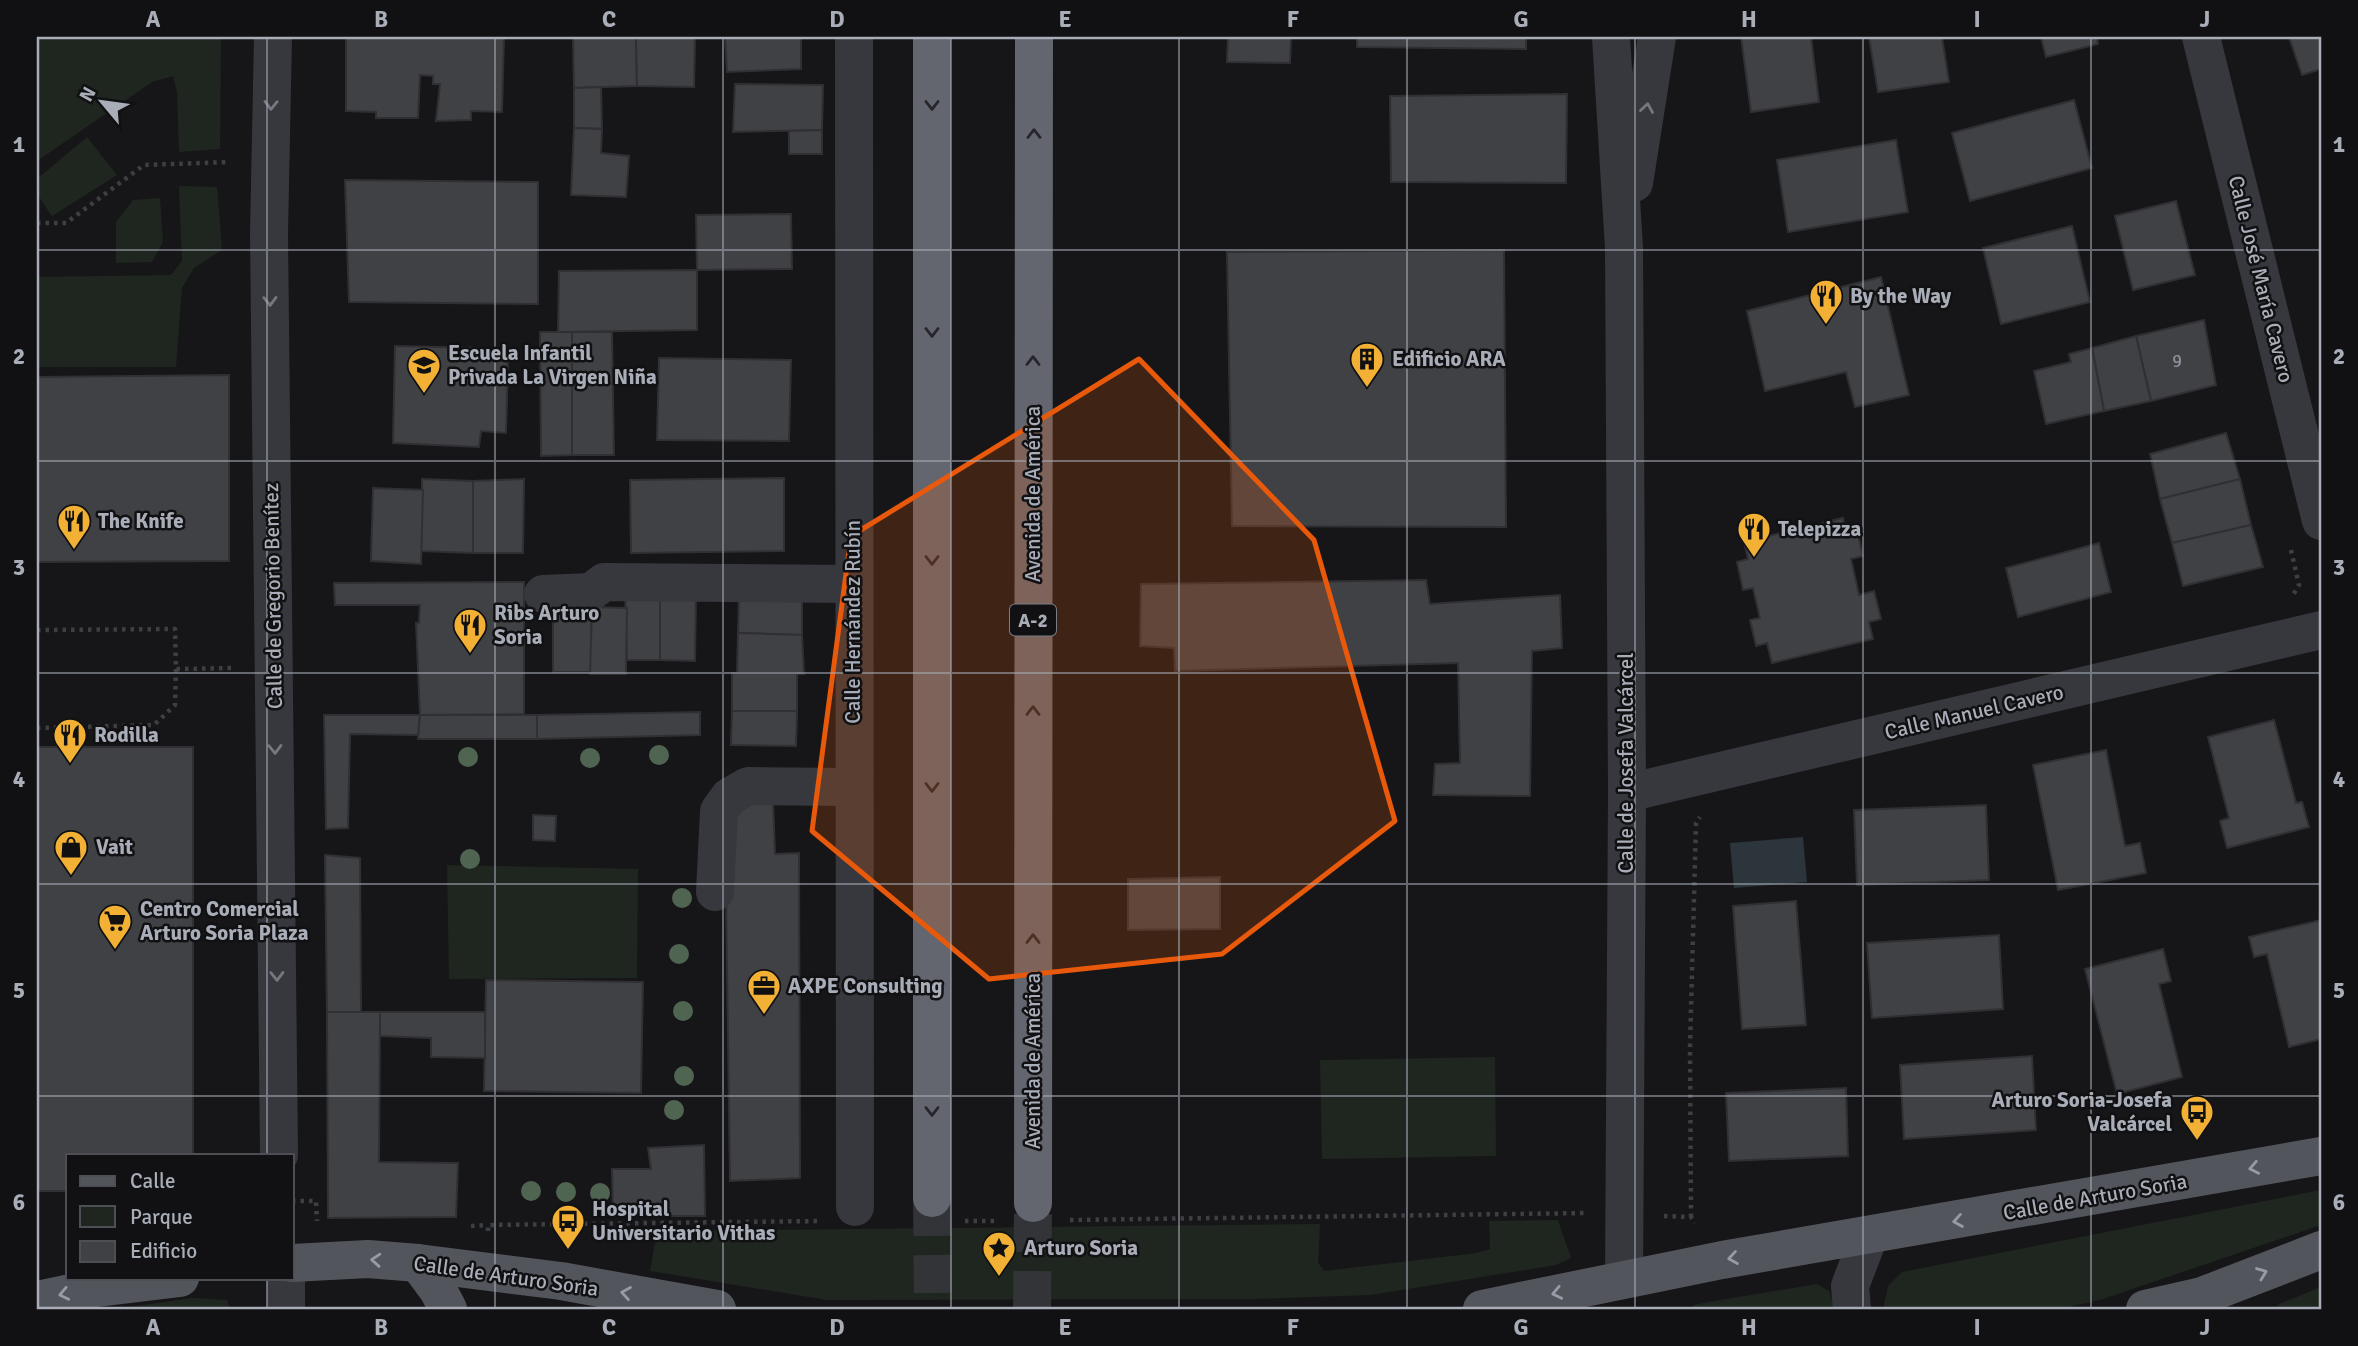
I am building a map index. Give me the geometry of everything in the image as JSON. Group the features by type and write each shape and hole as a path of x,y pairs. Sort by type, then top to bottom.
{"highway":[{"path":"932,37 932,1198"},
{"name":"Avenida de América","path":"1033,1203 1034,37"}],"main road":[{"name":"Calle de Arturo Soria","path":"1482,1309 1626,1294 1869,1236 2321,1156"},
{"path":"2145,1309 2204,1303 2321,1250"},
{"name":"Calle de Arturo Soria","path":"294,1263 368,1259 418,1263 551,1295 718,1309"},
{"path":"418,1263 438,1290 447,1309"},
{"path":"37,1300 89,1289 163,1280"}],"street":[{"name":"Calle de Gregorio Benítez","path":"273,37 269,233 279,1154"},
{"name":"Calle Hernández Rubín","path":"854,37 855,1207"},
{"name":"Calle de Josefa Valcárcel","path":"1611,37 1624,248 1626,1294"},
{"name":"Calle de Josefa Valcárcel","path":"1624,248 1657,37"},
{"name":"Calle José María Cavero","path":"2201,37 2321,521"},
{"path":"543,594 591,592 604,582 853,584"},
{"name":"Calle Manuel Cavero","path":"1627,793 2321,631"},
{"path":"715,892 719,811 729,797 748,786 853,787"},
{"path":"1852,1309 1850,1286 1869,1236"},
{"path":"286,1280 286,1309"}],"path":[{"path":"37,223 66,223 144,164 234,162"},
{"path":"37,630 176,629 175,705 154,725 37,728"},
{"path":"176,669 237,668"},
{"path":"82,747 83,727"},
{"path":"1691,1217 1690,1047 1696,823 1700,817 1713,814"}],"highlighted area":[{"path":"1139,359 1314,540 1395,821 1222,954 989,979 812,831 851,536"}],"green space":[{"path":"37,37 221,37 220,149 179,152 177,92 173,76 152,82 37,161"},
{"path":"87,137 117,175 52,216 37,194 37,179"},
{"path":"179,186 217,187 222,250 194,268 182,288 176,367 37,367 37,277 171,275 182,261"},
{"path":"160,198 163,242 152,262 116,263 116,222 133,200"},
{"path":"447,865 638,869 637,978 449,979"},
{"path":"1495,1057 1496,1156 1322,1159 1320,1060"},
{"path":"2321,1190 2321,1225 2103,1299 2061,1309 1883,1309 1888,1286 1902,1272"},
{"path":"1558,1220 1571,1258 1556,1265 1371,1295 1254,1299 827,1300 650,1271 657,1231 1320,1224 1318,1262 1324,1271 1477,1253 1490,1249 1489,1221"},
{"path":"1817,1284 1829,1291 1835,1309 1691,1309 1694,1305 1708,1302"},
{"path":"2321,1287 2321,1309 2275,1309 2279,1304"},
{"path":"192,1298 227,1300 230,1309 114,1309"}],"shaded area":[{"path":"1803,837 1807,882 1734,888 1730,843"}],"building":[{"path":"346,37 504,37 502,112 471,111 471,120 436,121 440,84 433,84 433,76 420,75 418,118 376,118 376,112 346,111"},
{"path":"573,37 636,37 637,86 574,88"},
{"path":"636,37 695,38 694,87 637,86"},
{"path":"725,37 801,37 801,69 727,72"},
{"path":"1228,37 1291,37 1290,63 1227,62"},
{"path":"1357,37 1526,37 1526,49 1357,47"},
{"path":"1741,37 1811,37 1819,102 1751,112"},
{"path":"1869,37 1942,37 1949,82 1878,92"},
{"path":"2041,37 2097,37 2098,44 2046,57"},
{"path":"2289,37 2321,37 2321,69 2302,75"},
{"path":"735,84 823,85 822,130 733,132"},
{"path":"601,87 602,129 574,128 574,88"},
{"path":"1567,94 1566,183 1391,182 1390,96"},
{"path":"2074,100 2092,168 1970,201 1952,133"},
{"path":"574,128 602,129 601,153 629,156 626,197 571,195"},
{"path":"822,130 822,154 789,154 789,131"},
{"path":"1896,140 1908,212 1788,232 1777,160"},
{"path":"345,180 538,182 538,304 349,302"},
{"path":"2176,201 2195,275 2133,290 2115,216"},
{"path":"791,214 792,269 697,270 696,215"},
{"path":"2072,226 2090,302 2001,324 1983,248"},
{"name":"Edificio ARA","path":"1504,250 1506,527 1232,526 1227,252"},
{"path":"697,270 697,330 558,332 559,271"},
{"path":"1881,277 1909,395 1855,407 1846,372 1765,391 1747,311"},
{"path":"2204,320 2216,385 2151,401 2136,336"},
{"path":"540,332 572,332 572,455 541,456"},
{"path":"572,332 612,332 614,455 572,455"},
{"path":"2136,336 2151,401 2104,411 2092,348"},
{"path":"395,346 483,348 481,359 508,361 506,433 481,431 479,447 393,443"},
{"path":"2092,348 2104,411 2046,424 2034,371 2071,362 2069,354"},
{"path":"659,358 791,360 789,441 657,440"},
{"path":"229,375 229,561 37,562 37,377"},
{"path":"2226,433 2240,479 2160,499 2150,454"},
{"path":"784,478 784,551 631,553 630,480"},
{"path":"422,479 473,481 473,553 421,551"},
{"path":"524,479 523,553 473,553 473,481"},
{"path":"2240,479 2251,525 2172,543 2160,499"},
{"path":"373,488 423,490 421,564 371,561"},
{"path":"1843,518 1847,538 1858,535 1863,556 1851,559 1859,595 1874,591 1881,619 1869,622 1873,639 1772,663 1767,643 1756,646 1750,620 1760,618 1753,588 1743,590 1737,562 1748,559 1744,542"},
{"path":"2251,525 2263,567 2183,586 2172,543"},
{"path":"2099,543 2111,592 2018,617 2006,568"},
{"path":"1426,580 1430,604 1560,595 1562,648 1532,651 1530,796 1433,795 1435,764 1460,763 1458,663 1175,671 1174,648 1140,646 1141,584"},
{"name":"Ribs Arturo Soria","path":"524,582 524,714 420,715 416,623 419,623 420,605 335,605 334,583"},
{"path":"625,594 660,595 660,660 627,660"},
{"path":"660,595 696,595 695,661 660,660"},
{"path":"739,596 802,597 802,635 738,633"},
{"path":"553,607 592,607 591,672 553,672"},
{"path":"592,607 627,608 626,674 590,674"},
{"path":"738,633 802,635 804,674 737,674"},
{"path":"732,673 797,673 797,711 732,711"},
{"path":"732,711 797,711 796,746 731,745"},
{"path":"700,712 700,735 537,739 537,715"},
{"path":"324,715 420,715 418,735 350,734 348,828 326,829"},
{"path":"420,715 537,715 537,739 418,739"},
{"path":"2274,720 2296,803 2302,802 2309,827 2227,848 2220,821 2229,818 2208,737"},
{"name":"Centro Comercial Arturo Soria Plaza","path":"37,747 193,747 193,1154 66,1154 66,1191 37,1191"},
{"path":"2106,750 2125,846 2140,843 2146,873 2058,890 2033,765"},
{"name":"AXPE Consulting","path":"750,799 773,800 775,854 799,853 800,1178 730,1181 725,823"},
{"path":"1986,805 1989,880 1857,885 1854,810"},
{"path":"533,815 556,816 555,841 533,840"},
{"path":"325,855 360,858 361,1012 327,1012"},
{"path":"1220,877 1220,929 1128,930 1128,879"},
{"path":"1796,901 1806,1025 1742,1029 1733,906"},
{"path":"2321,920 2321,1039 2289,1047 2267,954 2254,957 2249,937"},
{"path":"1999,935 2003,1009 1872,1018 1867,943"},
{"path":"2163,949 2171,981 2159,984 2182,1077 2117,1094 2085,969"},
{"path":"486,980 643,982 641,1093 484,1091"},
{"path":"327,1012 380,1012 379,1162 458,1163 456,1217 328,1218"},
{"path":"380,1012 485,1012 485,1058 431,1057 431,1038 380,1036"},
{"path":"2032,1056 2036,1130 1904,1139 1900,1065"},
{"path":"1846,1088 1848,1156 1729,1161 1726,1093"},
{"path":"704,1145 705,1216 613,1216 612,1169 651,1169 648,1148"}],"tunnel":[{"path":"932,1198 933,1309"},
{"path":"1032,1309 1033,1203"}],"place":[{"name":"By the Way","path":"1826,326"},
{"name":"Edificio ARA","path":"1367,389"},
{"name":"Escuela Infantil Privada La Virgen Niña","path":"424,395"},
{"name":"The Knife","path":"74,551"},
{"name":"Telepizza","path":"1754,559"},
{"name":"Ribs Arturo Soria","path":"470,655"},
{"name":"Rodilla","path":"70,765"},
{"name":"Vait","path":"71,877"},
{"name":"Centro Comercial Arturo Soria Plaza","path":"115,951"},
{"name":"AXPE Consulting","path":"764,1016"},
{"name":"Arturo Soria-Josefa Valcárcel","path":"2197,1142"},
{"name":"Hospital Universitario Vithas","path":"568,1251"},
{"name":"Arturo Soria","path":"999,1278"}]}
